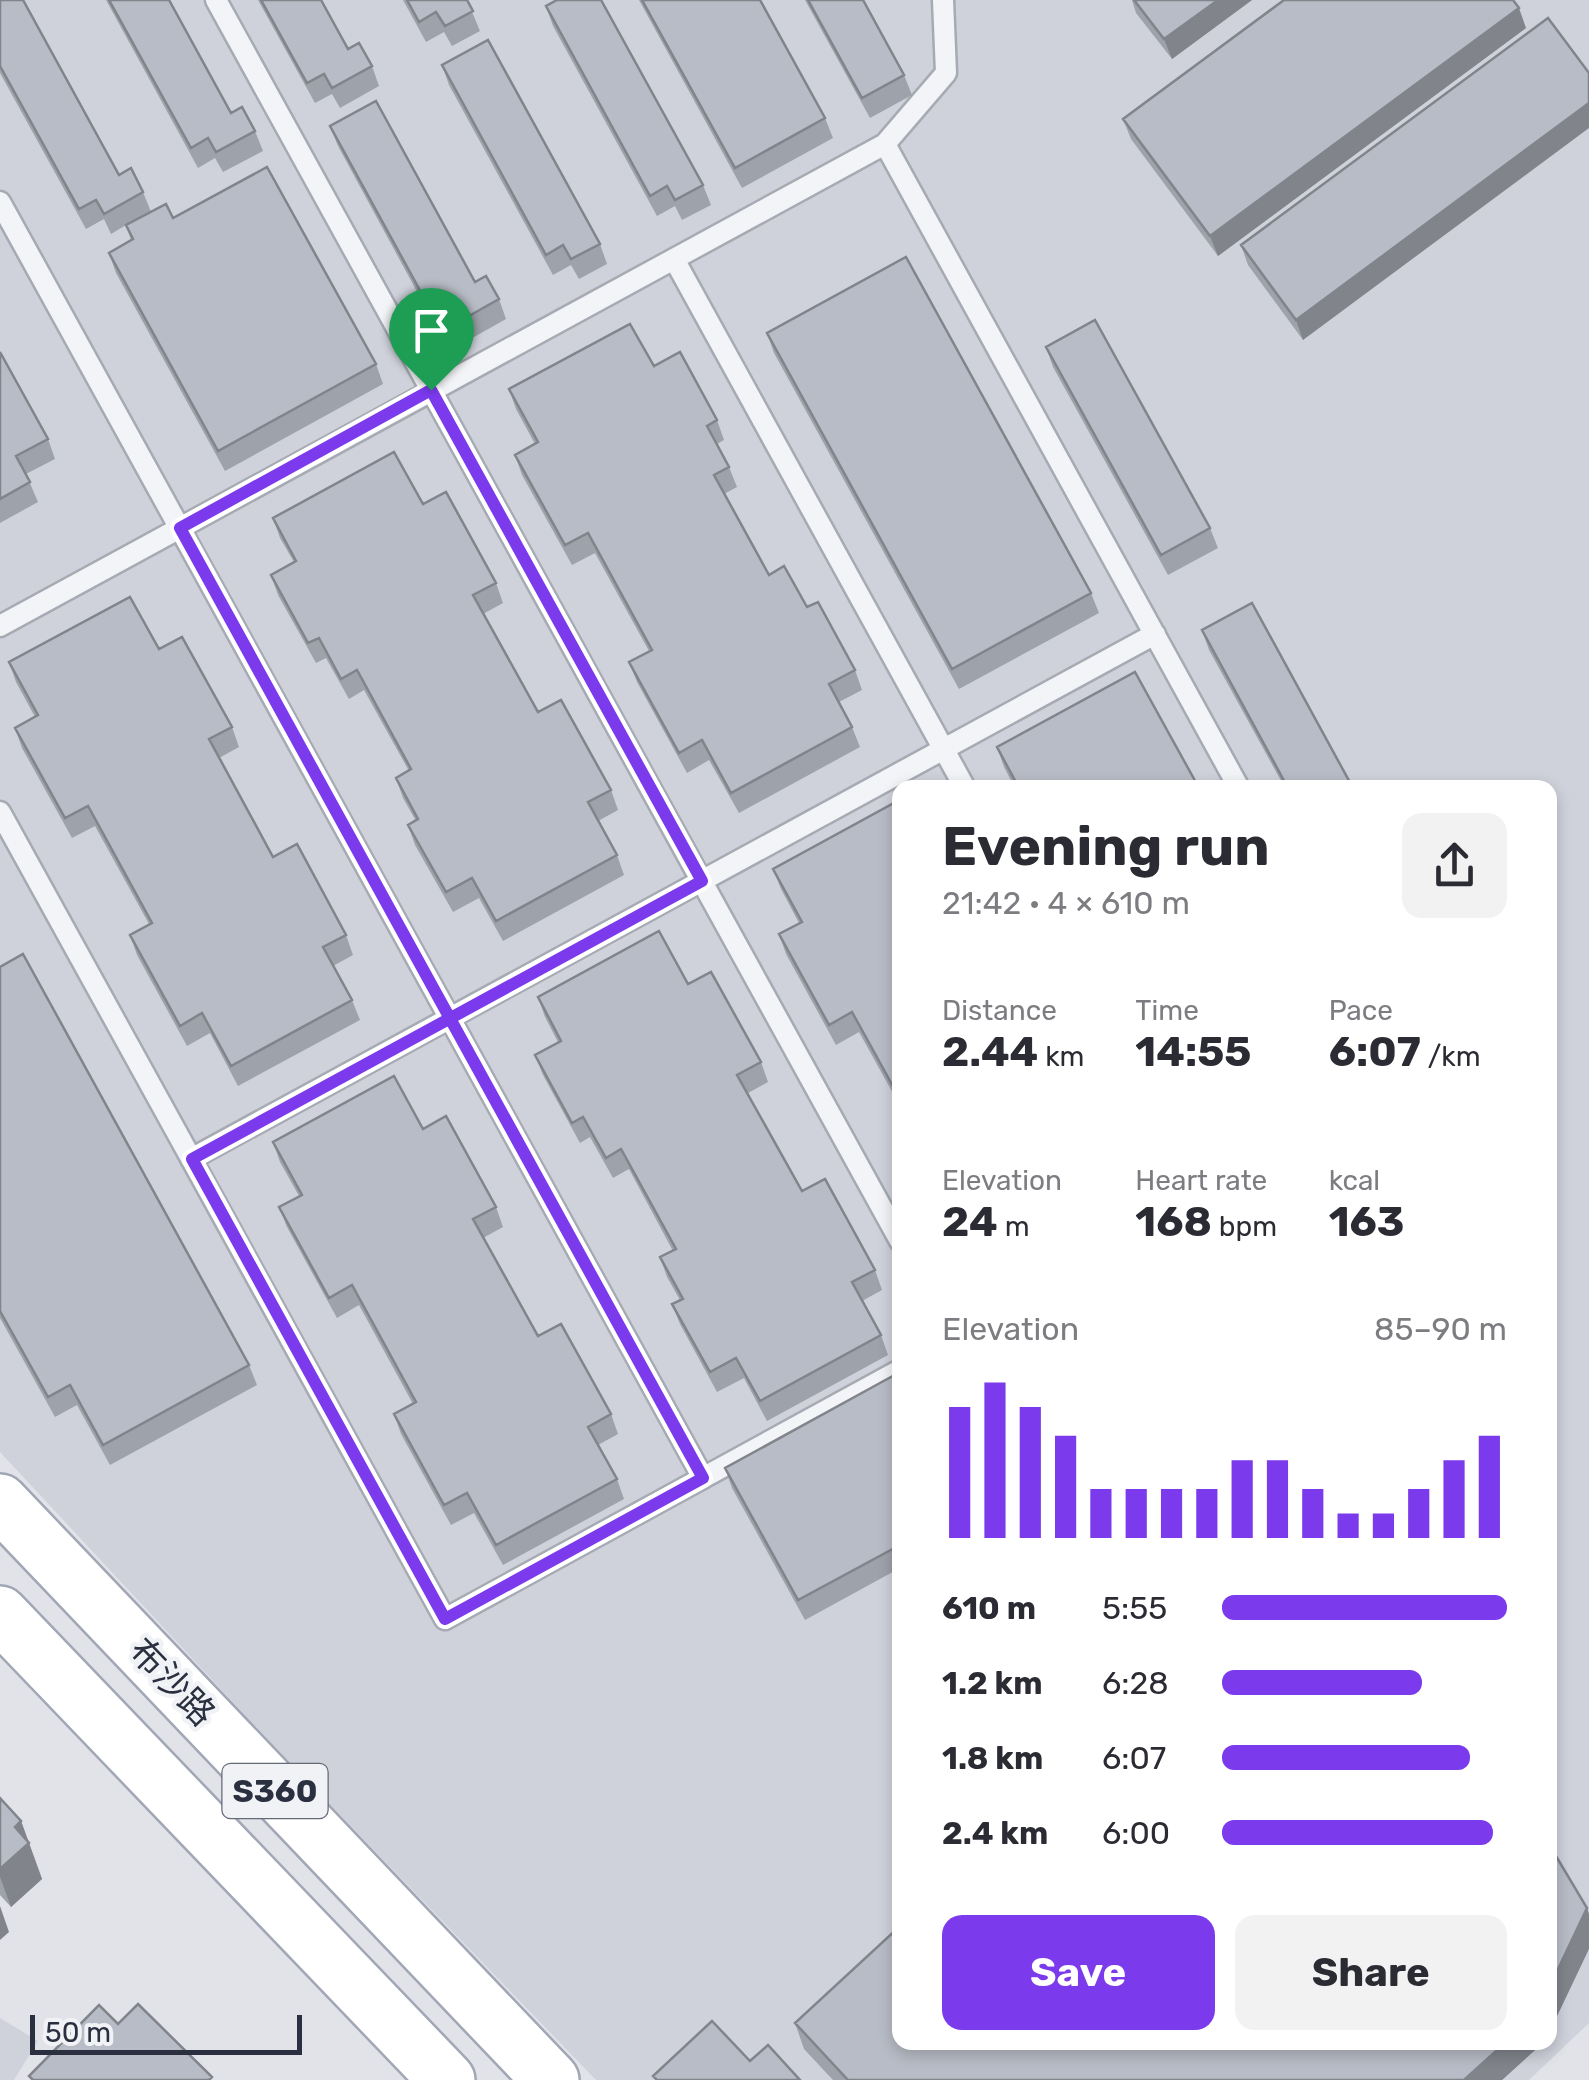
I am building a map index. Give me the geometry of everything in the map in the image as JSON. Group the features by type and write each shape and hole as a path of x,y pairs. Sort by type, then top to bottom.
{"main road":[{"name":"布沙路","path":"0,1502 551,2080"},
{"name":"S360","path":"0,1614 447,2080"}],"lane":[{"path":"216,0 892,1226"},
{"path":"0,626 885,144 946,73 943,0"},
{"path":"885,144 1236,780"},
{"path":"0,202 703,1478"},
{"path":"674,259 962,780"},
{"path":"192,1159 1155,634"},
{"path":"0,812 445,1619 892,1374"}],"shaded area":[{"path":"0,0 1589,0 1589,2023 1529,2080 596,2080 284,1757 0,1452"},
{"path":"0,2018 38,2041 14,2080 0,2080"}],"building":[{"path":"0,0 23,0 119,175 131,168 143,192 104,214 96,200 79,209 0,66"},
{"path":"109,0 169,0 231,113 242,107 255,131 216,152 208,138 191,148"},
{"path":"261,0 321,0 348,49 359,43 372,66 332,88 324,74 307,83"},
{"path":"407,0 467,0 473,11 445,26 436,12 419,22"},
{"path":"557,0 601,0 703,185 675,200 667,186 650,196 546,6"},
{"path":"642,0 760,0 825,118 735,168"},
{"path":"808,0 863,0 904,75 862,98"},
{"path":"1134,0 1218,0 1164,39"},
{"path":"1284,0 1513,0 1519,8 1210,236 1123,119"},
{"path":"1548,18 1589,73 1589,103 1296,320 1241,245"},
{"path":"488,40 600,244 571,259 563,245 546,255 442,65"},
{"path":"376,101 475,282 486,276 499,299 460,321 452,306 434,316 330,126"},
{"path":"267,167 376,364 218,451 109,253 133,239 126,225 166,204 173,218"},
{"path":"906,257 1091,593 952,669 767,333"},
{"path":"1095,320 1210,528 1161,555 1046,347"},
{"path":"630,324 654,366 680,352 717,420 707,426 729,467 714,475 769,575 784,566 807,607 818,602 855,670 829,684 852,727 731,793 702,740 679,753 629,662 652,650 588,533 565,545 515,455 538,442 509,389"},
{"path":"0,352 48,439 16,456 30,482 0,499"},
{"path":"394,452 423,504 446,492 496,583 473,595 538,712 561,700 611,790 588,802 617,855 496,921 472,878 446,892 408,825 418,819 396,778 411,769 357,670 341,679 319,638 308,643 271,575 296,561 273,518"},
{"path":"130,597 159,649 182,637 232,727 209,739 273,857 297,844 346,935 323,947 352,1000 231,1066 202,1013 180,1026 130,935 152,923 88,806 65,818 15,728 38,715 9,662"},
{"path":"1252,603 1349,780 1284,780 1202,630"},
{"path":"1135,672 1195,780 1015,780 997,747"},
{"path":"892,804 892,1084 852,1012 829,1025 779,934 802,922 773,869"},
{"path":"659,931 688,984 711,972 761,1062 737,1075 802,1191 825,1179 875,1270 852,1282 881,1335 760,1401 736,1358 710,1372 672,1304 683,1299 660,1257 676,1249 621,1149 606,1158 583,1117 572,1123 535,1055 561,1041 538,997"},
{"path":"23,954 249,1365 103,1445 70,1385 48,1397 0,1311 0,967"},
{"path":"394,1076 423,1129 446,1116 496,1207 473,1219 538,1336 561,1324 611,1414 588,1427 617,1479 496,1545 467,1493 444,1505 394,1414 416,1402 352,1285 329,1298 279,1207 302,1195 273,1142"},
{"path":"892,1376 892,1549 798,1600 725,1468"},
{"path":"0,1798 21,1821 15,1827 29,1843 0,1869"},
{"path":"1557,1858 1587,1908 1557,1971"},
{"path":"892,1933 892,2050 1497,2050 1464,2080 848,2080 795,2023"},
{"path":"138,2004 212,2077 209,2080 33,2080 29,2076 99,2005 118,2024"},
{"path":"712,2021 750,2061 768,2045 800,2080 657,2080 653,2076"}],"route":[{"path":"431,390 180,528 450,1018 576,1248 703,1478 445,1619 192,1159 450,1018 702,881 431,390"}]}
